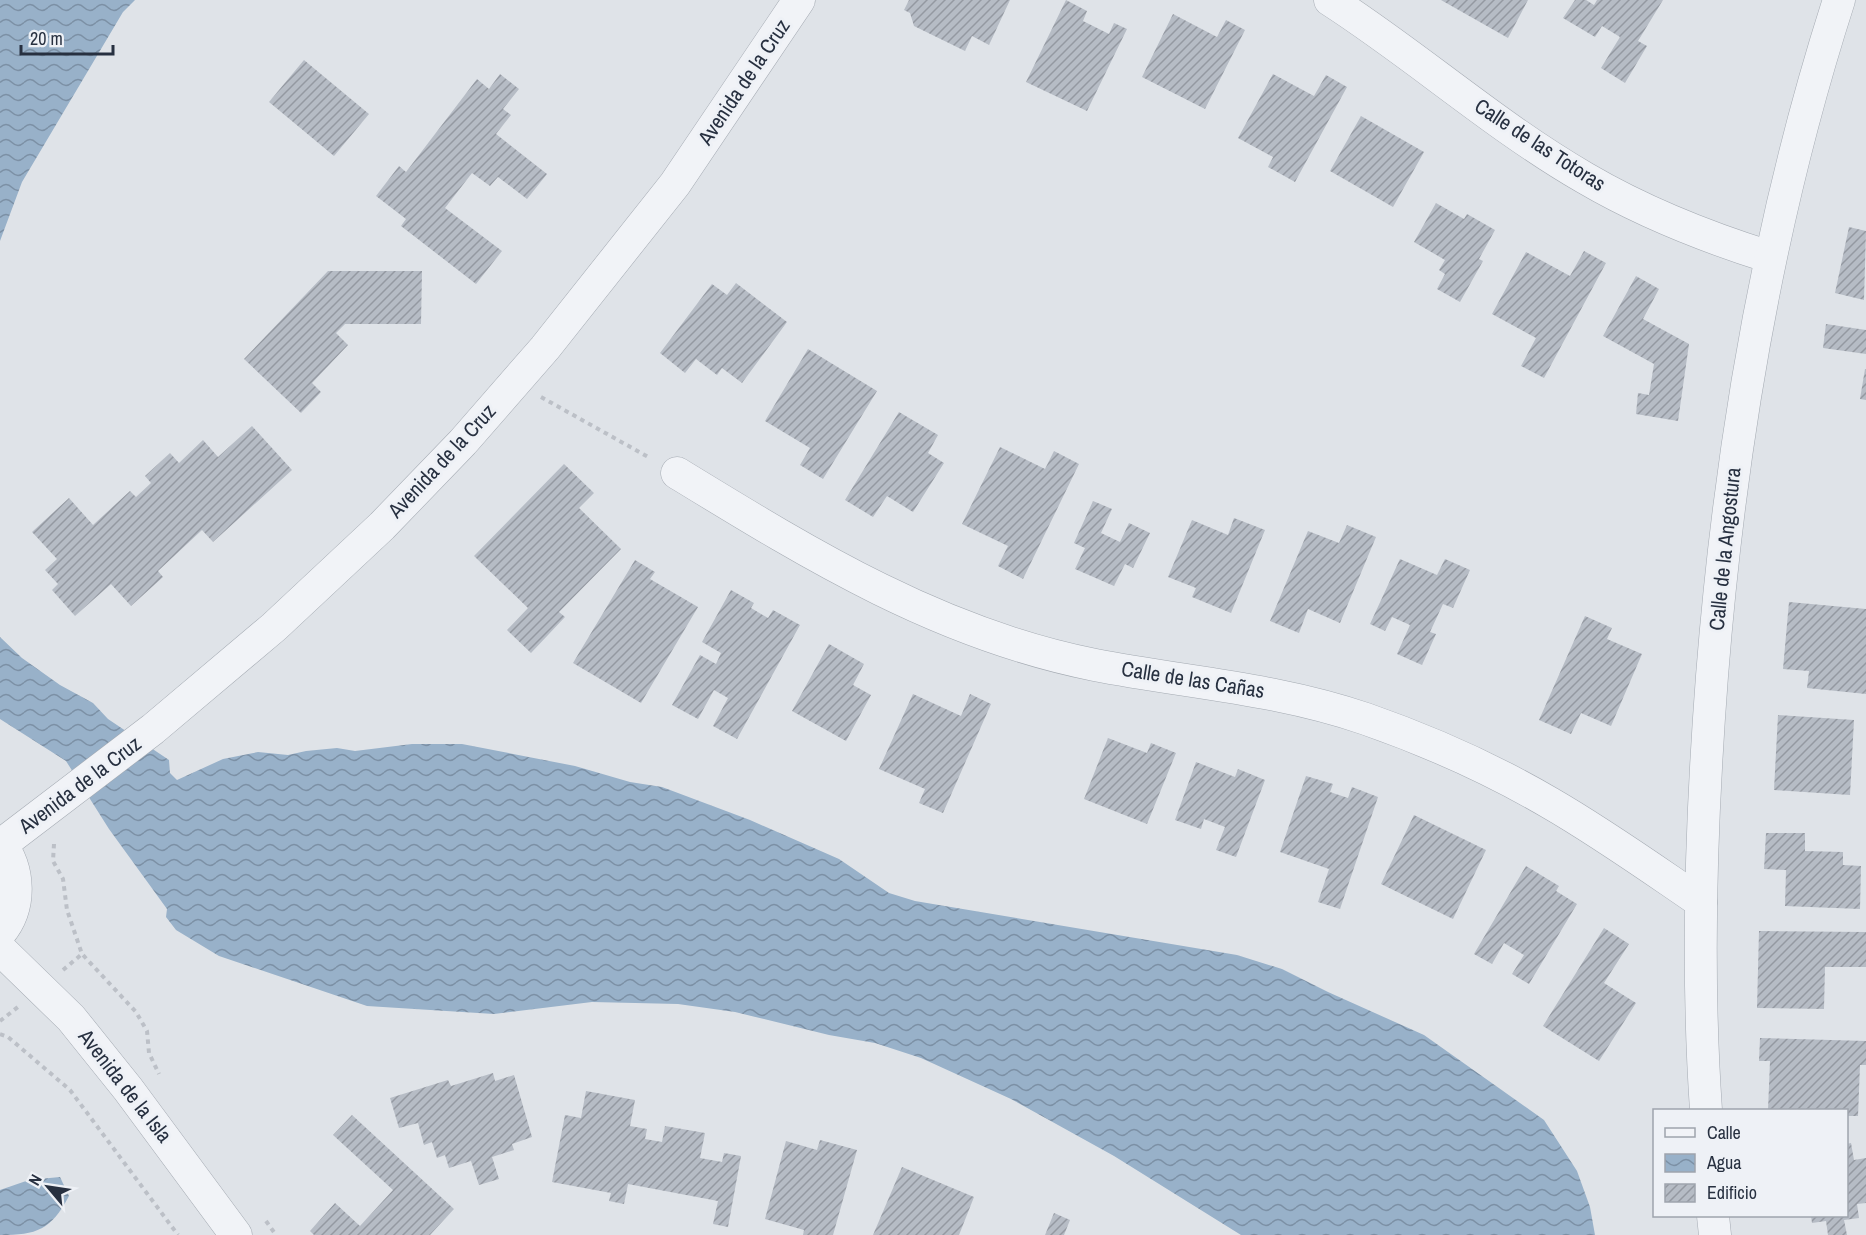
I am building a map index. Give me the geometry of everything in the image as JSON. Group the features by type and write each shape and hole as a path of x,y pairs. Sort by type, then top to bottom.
{"street":[{"name":"Avenida de la Cruz","path":"1,844 153,729 274,627 382,526 515,382 615,261 675,184 799,0"},
{"name":"Calle de las Totoras","path":"1330,0 1375,29 1507,128 1586,179 1706,237 1770,257"},
{"name":"Calle de la Angostura","path":"1706,1109 1701,902 1706,762 1721,563 1739,424 1770,257 1794,151 1839,0"},
{"name":"Calle de las Cañas","path":"677,473 830,565 899,600 973,630 1095,665 1267,691 1319,703 1414,738 1475,764 1549,802 1701,902"},
{"path":"0,933 14,906 16,884 12,863 1,844"},
{"name":"Avenida de la Isla","path":"0,949 78,1027 128,1089 236,1235"},
{"path":"1713,1217 1715,1235"}],"path":[{"path":"515,382 677,473"},
{"path":"62,799 53,861 63,879 71,926 82,954 136,1012 147,1031 149,1053 162,1078"},
{"path":"0,1034 9,1037 70,1090 178,1235"},
{"path":"262,1216 276,1235"}],"water":[{"path":"0,0 135,0 123,12 22,182 0,241"},
{"path":"0,637 22,658 60,685 93,703 108,719 169,760 170,773 177,780 223,759 258,752 288,755 337,748 355,751 412,744 462,744 575,766 630,782 662,787 750,820 839,859 889,893 915,901 1237,955 1282,969 1424,1035 1544,1120 1577,1171 1590,1207 1595,1235 1241,1235 1114,1156 1011,1099 921,1058 875,1043 829,1035 735,1012 678,1004 592,1002 494,1014 367,1006 219,956 176,930 166,917 167,909 109,829 66,761 0,719"},
{"path":"60,1177 69,1196 49,1223 33,1232 0,1235 0,1190 29,1180"}],"building":[{"path":"909,0 1010,0 989,45 972,36 965,51 914,26 910,13 904,10"},
{"path":"1066,0 1087,11 1083,21 1109,34 1114,23 1127,29 1087,111 1026,82"},
{"path":"1441,0 1528,0 1508,38"},
{"path":"1575,0 1586,0 1594,5 1597,0 1663,0 1638,41 1647,46 1625,83 1601,68 1620,37 1602,26 1595,37 1563,18"},
{"path":"1173,14 1217,37 1226,20 1245,30 1205,109 1142,77"},
{"path":"304,60 369,114 334,156 269,102"},
{"path":"500,74 519,89 503,109 511,115 496,134 547,174 527,199 498,177 490,186 472,173 445,208 502,251 476,284 401,226 406,219 376,196 399,166 406,172 477,79 489,89"},
{"path":"1273,74 1314,96 1326,75 1347,87 1295,182 1268,167 1273,157 1238,138"},
{"path":"1361,116 1424,152 1393,207 1330,171"},
{"path":"1436,203 1464,219 1467,214 1495,230 1479,259 1483,261 1460,302 1437,289 1445,274 1439,270 1445,260 1414,242"},
{"path":"1849,227 1866,231 1864,300 1835,293"},
{"path":"1584,251 1606,263 1544,378 1521,366 1536,338 1492,314 1526,252 1570,276"},
{"path":"328,271 422,271 421,324 345,324 336,333 348,345 312,383 321,392 301,413 244,359"},
{"path":"1636,276 1659,289 1643,319 1689,344 1678,421 1636,414 1638,393 1649,395 1654,364 1603,336"},
{"path":"736,283 787,322 742,383 722,368 717,375 696,359 685,373 660,353 712,284 727,295"},
{"path":"1826,324 1866,330 1866,354 1823,348"},
{"path":"808,349 877,391 823,479 800,465 810,448 765,421"},
{"path":"1866,369 1866,400 1860,399"},
{"path":"899,412 938,435 928,453 944,463 913,512 887,496 873,517 845,500"},
{"path":"252,426 292,470 213,542 202,530 158,571 163,577 131,606 111,584 75,616 52,590 58,584 45,570 57,559 32,532 69,498 93,525 130,491 136,497 151,483 145,476 170,453 179,463 203,440 218,457"},
{"path":"1000,447 1045,469 1054,451 1079,464 1023,579 998,566 1008,546 962,524"},
{"path":"564,464 594,493 579,508 621,549 559,612 565,617 531,653 507,630 528,608 474,556"},
{"path":"1093,501 1112,509 1101,533 1120,542 1129,523 1150,533 1133,568 1125,564 1114,586 1075,569 1085,548 1074,543"},
{"path":"1234,518 1265,530 1231,613 1192,597 1196,588 1168,577 1192,520 1228,535"},
{"path":"1347,525 1376,537 1340,623 1308,609 1299,633 1270,621 1308,531 1339,543"},
{"path":"1400,559 1437,575 1445,559 1470,570 1453,608 1443,604 1430,632 1436,634 1422,665 1397,654 1410,625 1392,617 1385,631 1370,624"},
{"path":"635,560 655,572 650,579 698,607 641,703 573,663"},
{"path":"731,590 754,603 751,608 768,618 773,610 800,625 737,739 713,726 728,698 714,690 698,719 672,705 700,655 716,664 721,653 702,642"},
{"path":"1789,602 1866,609 1866,694 1807,688 1809,671 1783,669"},
{"path":"1585,616 1612,628 1607,639 1642,654 1611,726 1581,713 1571,734 1539,720"},
{"path":"829,644 864,664 853,685 871,695 846,741 792,711"},
{"path":"913,694 961,716 970,694 991,704 943,813 919,803 925,789 879,769"},
{"path":"1778,715 1854,720 1850,795 1774,790"},
{"path":"1108,738 1147,753 1151,743 1176,753 1147,824 1084,799"},
{"path":"1196,762 1235,777 1238,769 1265,780 1236,857 1216,850 1225,827 1204,819 1201,829 1175,820"},
{"path":"1306,776 1333,784 1330,792 1348,798 1352,787 1378,797 1340,909 1318,902 1329,869 1280,852"},
{"path":"1414,815 1486,850 1453,919 1381,884"},
{"path":"1766,833 1805,833 1805,851 1843,852 1843,865 1861,866 1860,909 1785,906 1786,870 1764,869"},
{"path":"1526,866 1559,886 1556,891 1577,904 1529,984 1512,974 1524,955 1504,943 1492,964 1474,954"},
{"path":"1604,928 1629,944 1604,983 1636,1003 1599,1061 1543,1026"},
{"path":"1759,931 1866,932 1866,967 1825,967 1824,1009 1757,1008"},
{"path":"1760,1038 1866,1041 1866,1065 1860,1065 1858,1116 1848,1116 1848,1109 1768,1109 1770,1061 1759,1061"},
{"path":"493,1073 495,1081 514,1075 532,1137 512,1144 514,1150 492,1157 499,1179 479,1185 471,1161 449,1168 445,1155 437,1158 432,1142 424,1145 418,1123 399,1128 390,1098 448,1080 451,1086"},
{"path":"586,1091 635,1100 630,1126 647,1129 645,1139 662,1142 665,1126 705,1133 700,1158 722,1162 724,1153 741,1156 728,1227 713,1224 718,1201 628,1184 624,1204 609,1201 611,1193 552,1182 565,1115 581,1118"},
{"path":"352,1115 454,1209 430,1235 314,1235 310,1231 335,1203 360,1226 393,1190 333,1135"},
{"path":"820,1140 857,1150 833,1235 803,1235 804,1230 765,1219 786,1141 817,1150"},
{"path":"1851,1143 1854,1160 1866,1158 1866,1203 1857,1204 1859,1218 1844,1220 1847,1235 1828,1235 1826,1221 1812,1223 1811,1217 1848,1217 1848,1144"},
{"path":"902,1167 974,1197 959,1235 873,1235"},
{"path":"1054,1213 1070,1220 1064,1235 1045,1235"}]}
